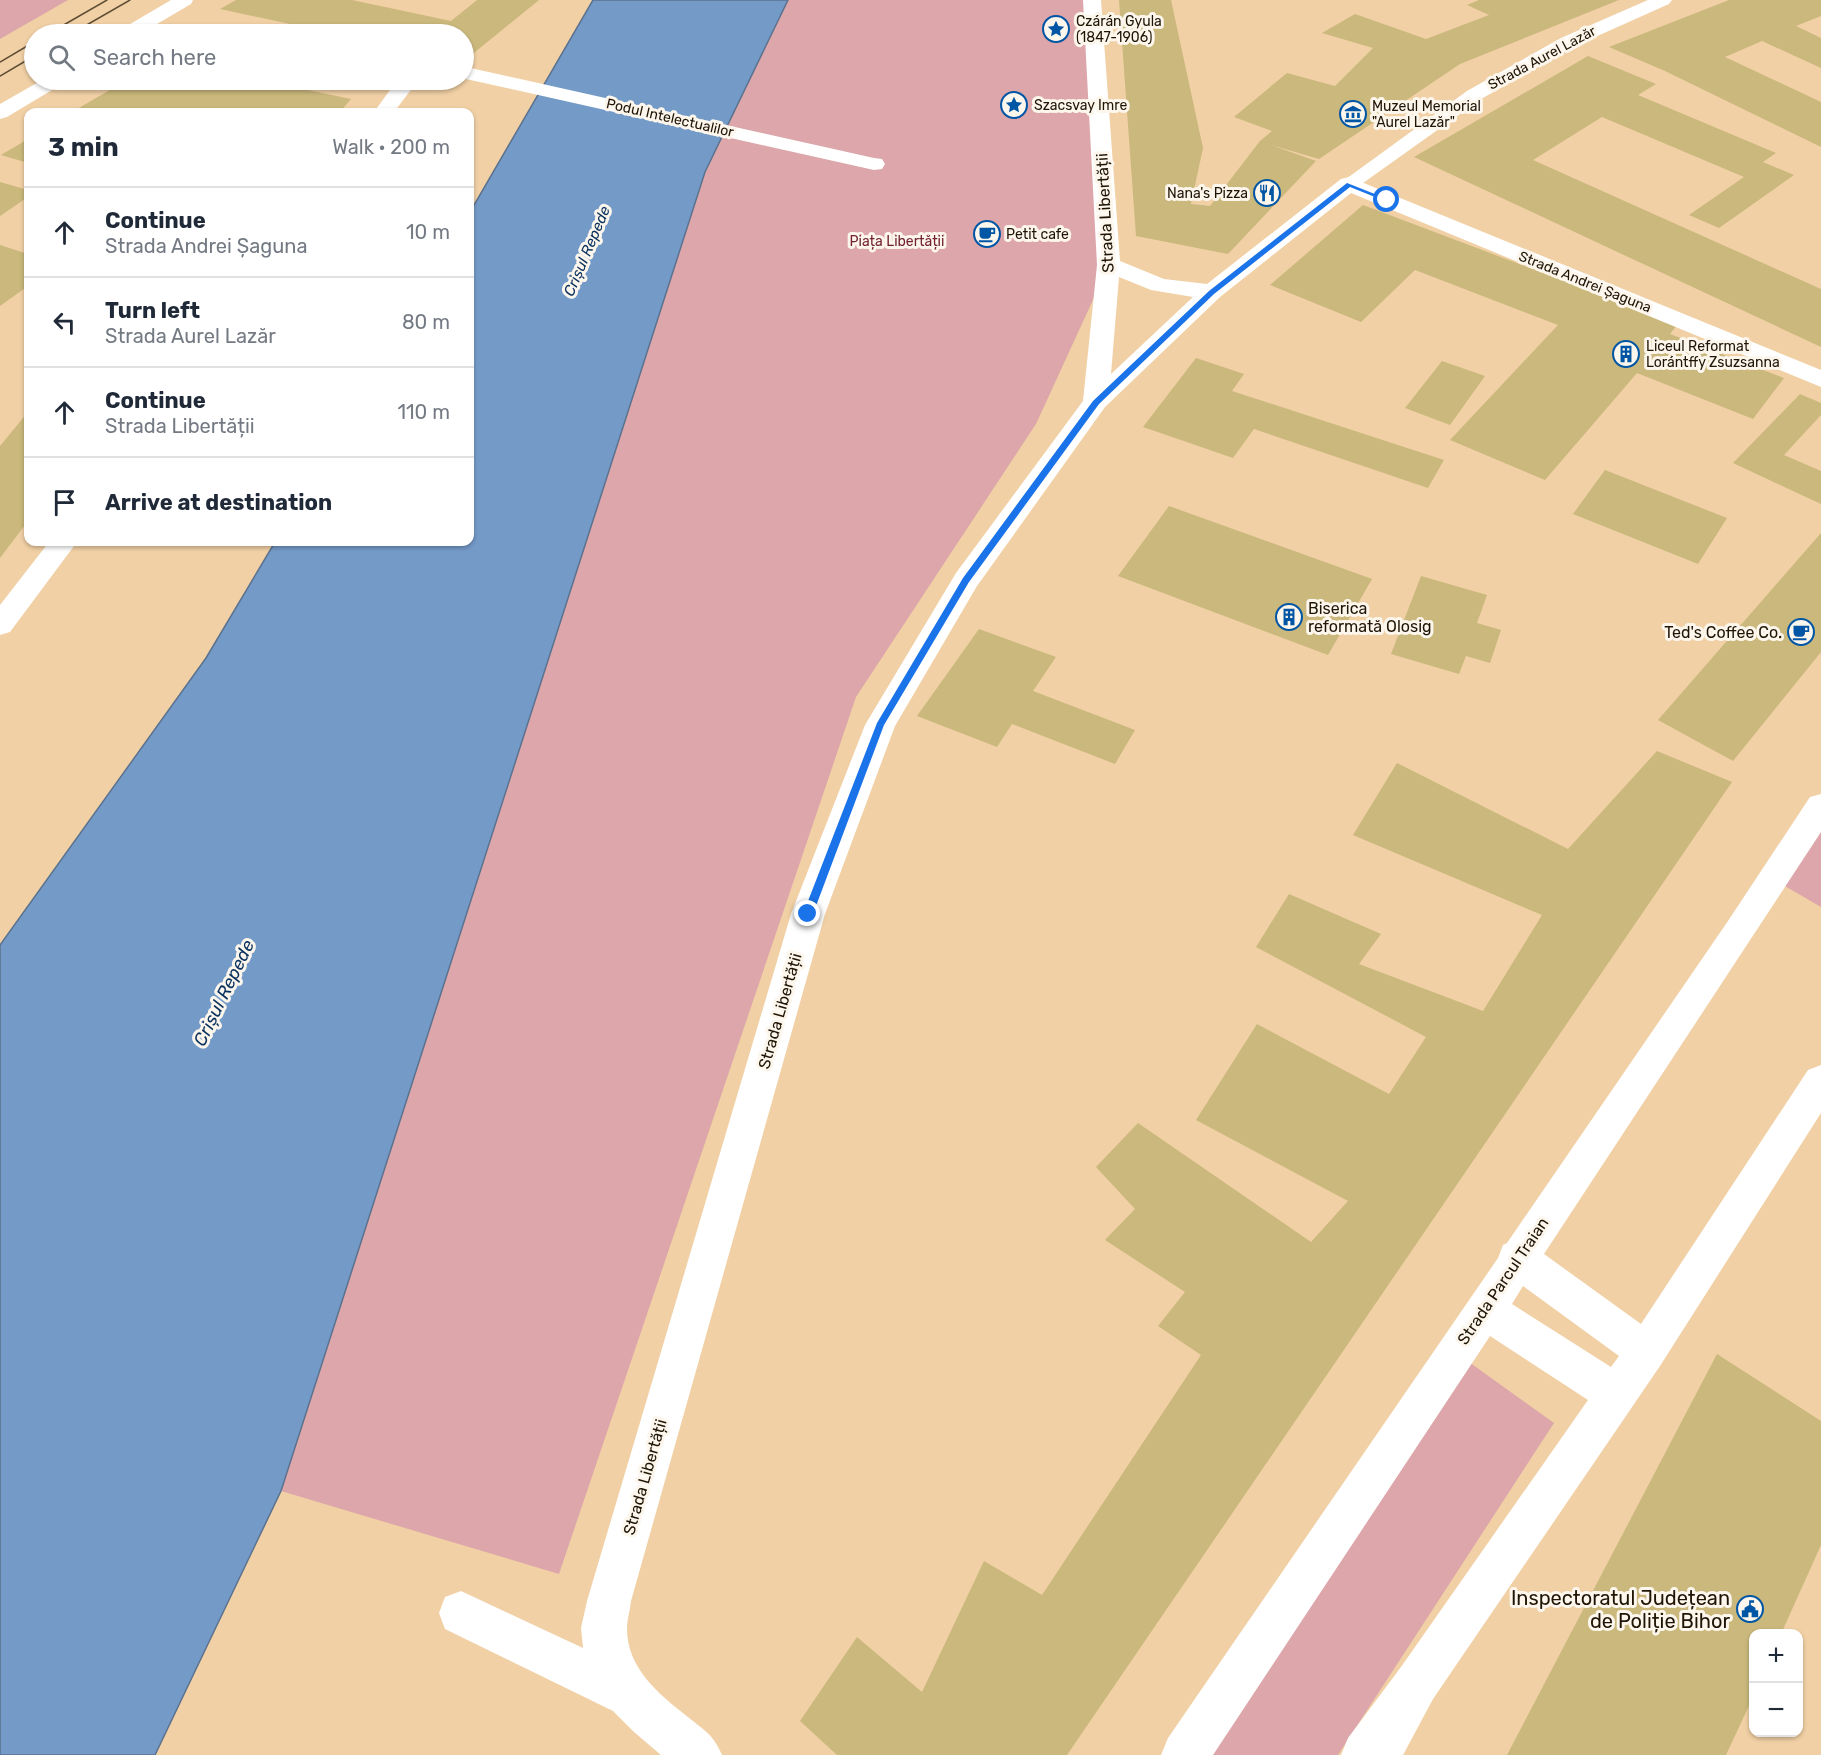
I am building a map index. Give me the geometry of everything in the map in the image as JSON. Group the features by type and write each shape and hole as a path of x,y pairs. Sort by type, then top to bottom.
{"street":[{"path":"145,24 184,0"},
{"name":"Strada Libertății","path":"698,1755 626,1693 613,1671 606,1652 604,1628 609,1600 808,914 880,725 966,580 1096,402 1109,265 1092,0"},
{"name":"Podul Intelectualilor","path":"474,75 874,164"},
{"path":"0,113 38,90"},
{"path":"387,108 401,90"},
{"name":"Strada Aurel Lazăr","path":"1096,402 1212,292 1349,184"},
{"name":"Strada Andrei Șaguna","path":"1349,184 1821,379"},
{"path":"1109,265 1159,285 1212,292"},
{"path":"0,625 60,546"},
{"name":"Strada Parcul Traian","path":"1185,1755 1517,1258 1740,931 1821,806"},
{"path":"1365,1755 1617,1395 1821,1081"},
{"path":"1517,1258 1646,1352"},
{"path":"1484,1309 1617,1395"},
{"path":"461,1613 626,1693"},
{"path":"1377,1755 1417,1683"}],"lane":[{"name":"Strada Aurel Lazăr","path":"1349,184 1474,95 1568,42 1663,0"}],"green space":[{"path":"0,0 68,0 24,24 0,39"},
{"name":"Piața Libertății","path":"788,0 1092,0 1109,265 1036,424 856,697 559,1574 281,1491 705,172"},
{"path":"1821,806 1821,907 1773,879"},
{"path":"1455,1352 1554,1423 1338,1755 1185,1755"}],"water":[{"name":"Crișul Repede","path":"593,0 788,0 705,172 281,1491 155,1755 0,1755 0,945 206,658 273,546 474,546 474,205"}],"building":[{"path":"236,0 352,0 451,21 477,0 539,0 474,53 474,24 290,24 220,9"},
{"path":"1119,0 1171,0 1203,148 1191,204 1210,206 1260,141 1272,131 1234,117 1287,73 1335,86 1373,48 1322,33 1355,14 1426,39 1489,15 1467,5 1479,0 1619,0 1460,64 1319,159 1271,145 1316,161 1228,254 1136,236"},
{"path":"1729,0 1821,0 1821,16 1796,26 1821,38 1821,68 1762,41 1725,57 1821,102 1821,147 1665,71 1609,47"},
{"path":"1588,56 1656,84 1638,95 1776,153 1763,162 1794,175 1719,228 1689,215 1744,177 1602,117 1533,160 1821,289 1821,347 1414,157"},
{"path":"110,90 307,90 351,99 343,108 79,108"},
{"path":"24,141 24,162 1,155"},
{"path":"0,182 24,189 24,200 0,216"},
{"name":"Liceul Reformat Lorántffy Zsuzsanna","path":"1363,205 1678,324 1670,334 1784,378 1753,419 1637,373 1545,480 1450,440 1558,325 1415,270 1361,322 1270,285"},
{"path":"0,245 24,253 24,289 0,306"},
{"path":"1196,358 1244,374 1232,391 1444,460 1428,488 1254,429 1233,458 1143,427"},
{"path":"1442,361 1485,376 1450,425 1405,408"},
{"path":"1800,394 1821,403 1821,415 1784,455 1821,471 1821,504 1733,463"},
{"path":"24,417 24,526 0,558 0,446"},
{"path":"1605,470 1727,518 1698,564 1573,514"},
{"name":"Biserica reformată Olosig","path":"1169,506 1372,579 1328,655 1118,576"},
{"path":"1821,533 1821,652 1733,761 1658,720"},
{"path":"1421,576 1487,595 1477,623 1501,630 1490,663 1466,656 1459,674 1391,654"},
{"path":"979,629 1056,657 1033,691 1135,730 1115,764 1012,724 997,747 917,716"},
{"path":"1657,751 1732,782 1067,1755 837,1755 800,1721 857,1637 922,1692 984,1561 1042,1595 1201,1355 1158,1326 1185,1292 1105,1240 1135,1209 1096,1167 1138,1123 1311,1242 1348,1201 1196,1120 1257,1024 1389,1094 1426,1037 1256,947 1289,894 1381,934 1359,964 1483,1011 1542,915 1353,835 1397,763 1568,849"},
{"path":"1717,1354 1821,1421 1821,1545 1783,1629 1749,1629 1749,1706 1726,1755 1507,1755"}],"tram line":[{"path":"65,24 107,0"},
{"path":"88,24 130,0"},
{"path":"0,62 24,48"},
{"path":"0,76 24,62"}],"place":[{"name":"Czárán Gyula (1847-1906)","path":"1056,29"},
{"name":"Szacsvay Imre","path":"1014,105"},
{"name":"Muzeul Memorial \"Aurel Lazăr\"","path":"1353,114"},
{"name":"Nana's Pizza","path":"1267,193"},
{"name":"Petit cafe","path":"987,234"},
{"name":"Liceul Reformat Lorántffy Zsuzsanna","path":"1626,354"},
{"name":"Biserica reformată Olosig","path":"1289,617"},
{"name":"Ted's Coffee Co.","path":"1801,632"},
{"name":"Inspectoratul Județean de Poliție Bihor","path":"1750,1609"}],"route":[{"path":"808,914 880,725 966,580 1096,402 1212,292 1349,184 1387,200"}]}
